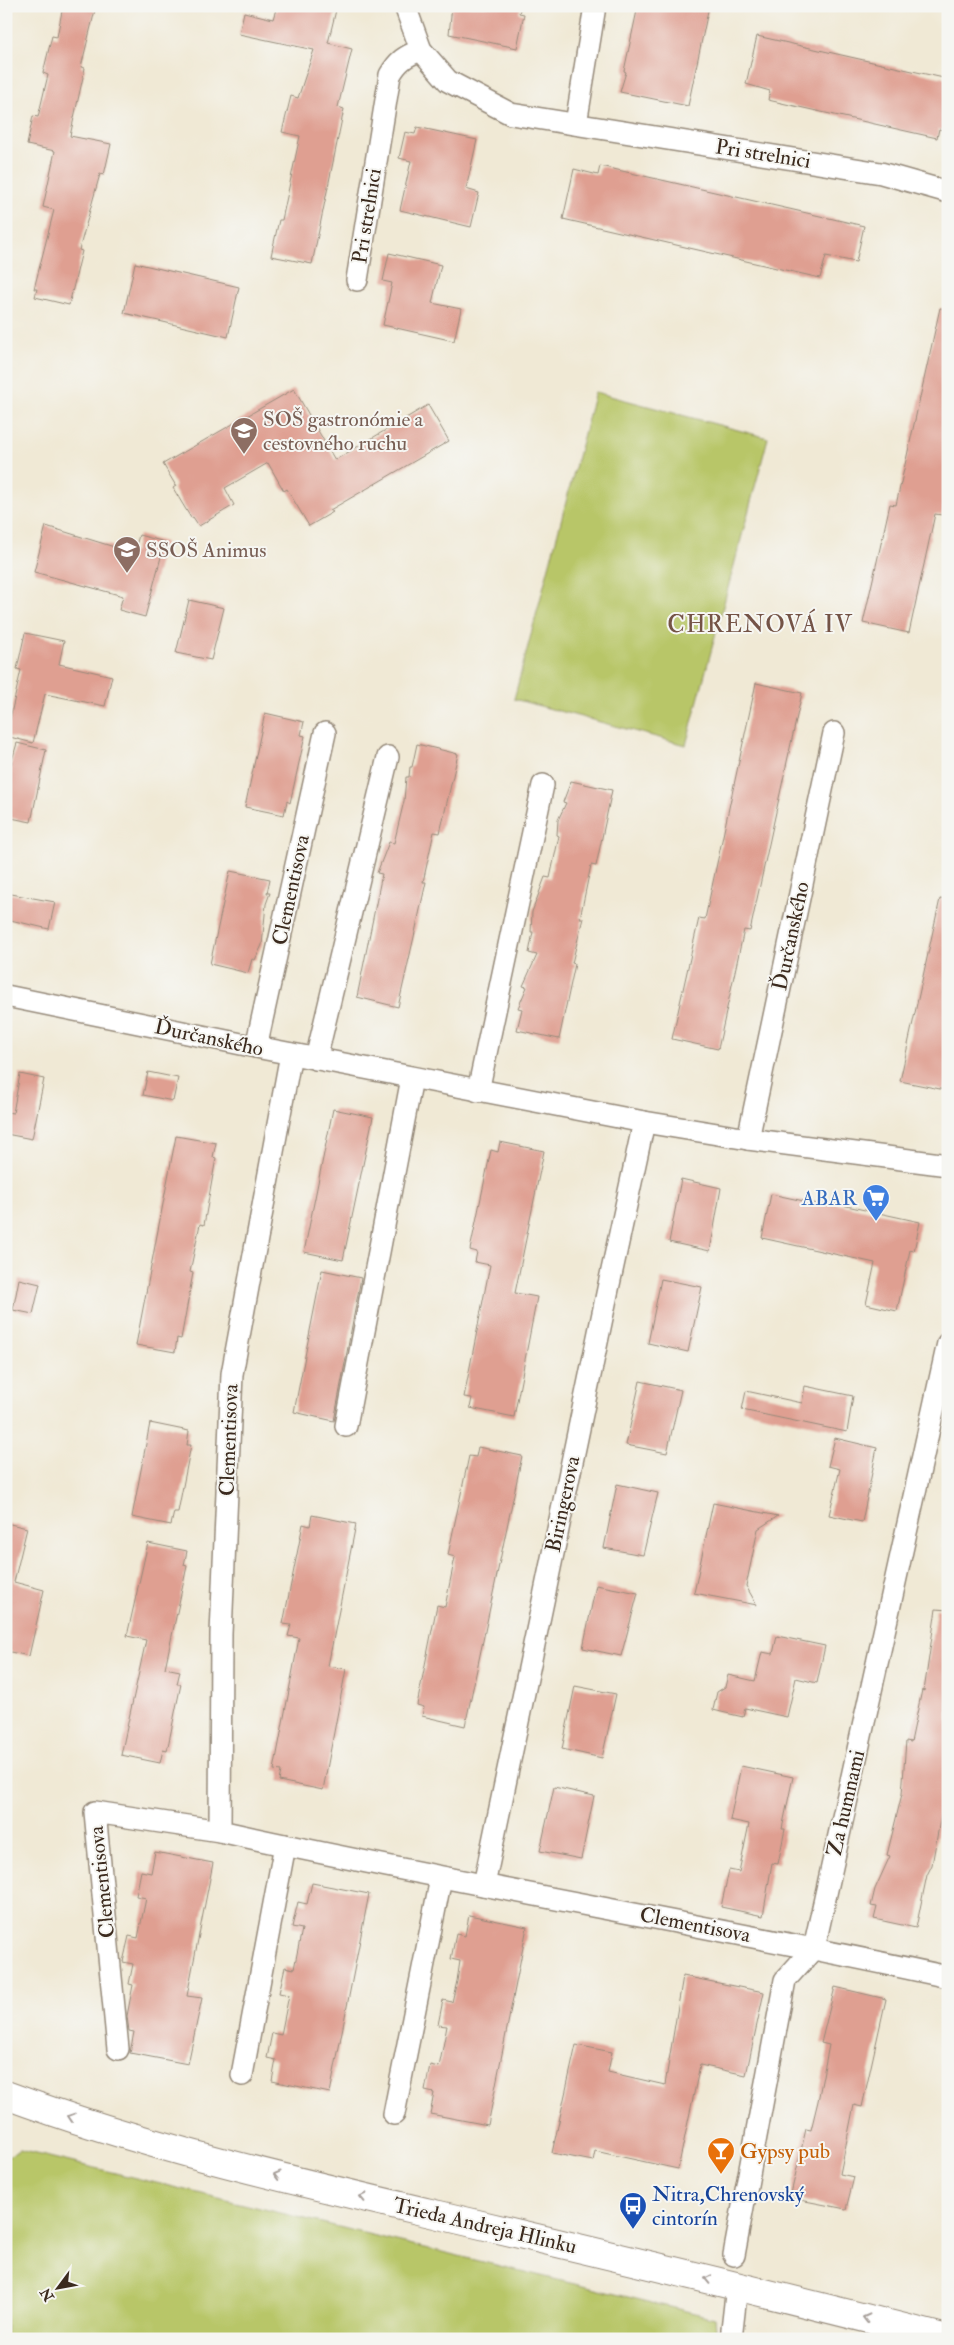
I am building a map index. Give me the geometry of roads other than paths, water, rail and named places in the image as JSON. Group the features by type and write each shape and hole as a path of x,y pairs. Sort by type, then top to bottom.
{"main road":[{"name":"Trieda Andreja Hlinku","path":"11,2098 117,2133 324,2188 737,2286 947,2339"}],"street":[{"name":"Pri strelnici","path":"405,6 421,50 448,81 511,114 892,175 948,192"},
{"path":"576,124 595,6"},
{"name":"Pri strelnici","path":"357,280 390,76 398,62 405,56 421,50"},
{"name":"Clementisova","path":"256,1048 325,733"},
{"name":"Ďurčanského","path":"748,1139 834,733"},
{"path":"316,1059 388,757"},
{"path":"478,1091 543,785"},
{"name":"Ďurčanského","path":"6,996 256,1048 644,1122 748,1139 948,1165"},
{"name":"Clementisova","path":"220,1831 221,1634 232,1374 290,1054"},
{"path":"346,1426 412,1078"},
{"name":"Biringerova","path":"484,1885 644,1122"},
{"name":"Za humnami","path":"734,2254 785,1980 814,1948 948,1343"},
{"name":"Clementisova","path":"118,2049 95,1812 220,1831 441,1878 814,1948 948,1977"},
{"path":"242,2075 285,1845"},
{"path":"394,2114 441,1878"},
{"path":"731,2339 737,2286"}],"place":[{"name":"SOŠ gastronómie a cestovného ruchu","path":"244,455"},
{"name":"SSOŠ Animus","path":"127,574"},
{"name":"ABAR","path":"876,1222"},
{"name":"Gypsy pub","path":"721,2175"},
{"name":"Nitra,Chrenovský cintorín","path":"633,2230"}],"district":[{"name":"CHRENOVÁ IV","path":"760,624"}]}
